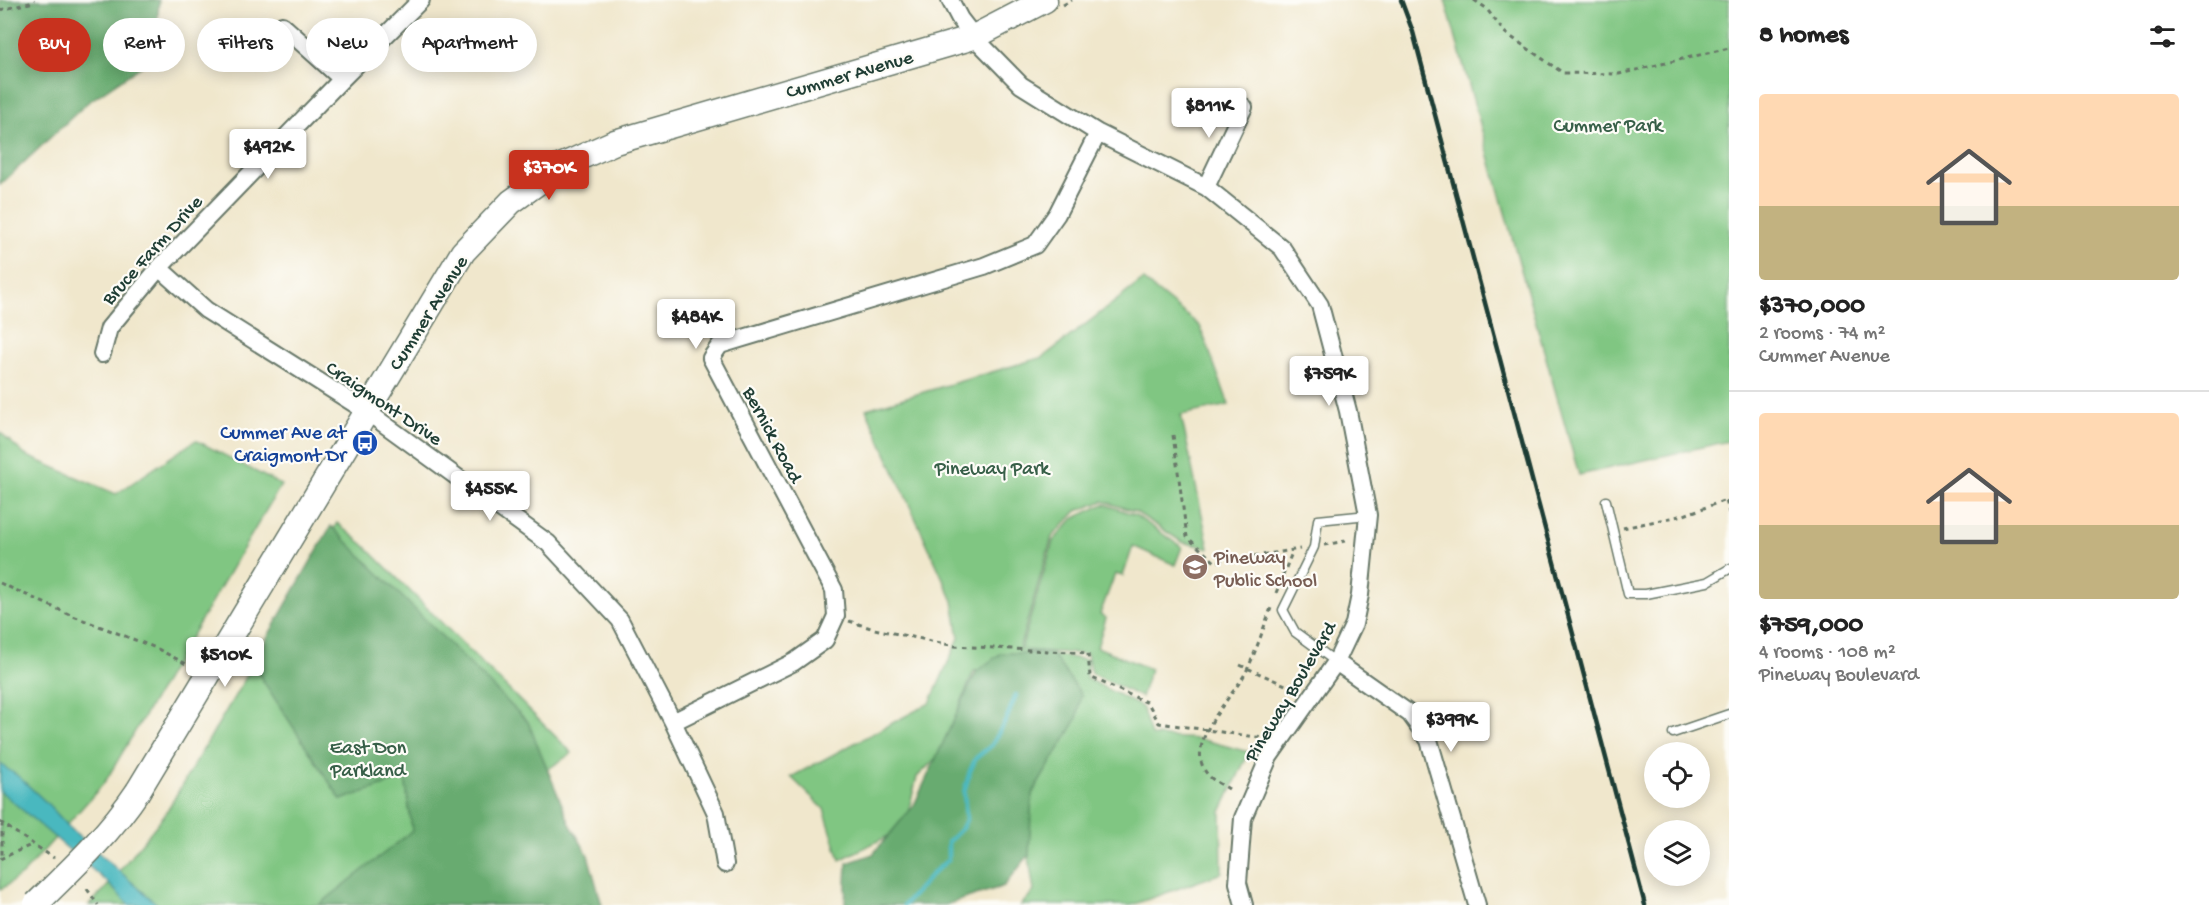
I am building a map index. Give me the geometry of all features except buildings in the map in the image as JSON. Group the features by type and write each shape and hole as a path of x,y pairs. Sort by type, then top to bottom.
{"street":[{"name":"Bruce Farm Drive","path":"102,354 109,328 159,268 421,0"},
{"name":"Pineway Boulevard","path":"950,0 960,19 974,37 1021,85 1098,133 1206,187 1282,248 1320,305 1348,411 1368,515 1360,595 1354,624 1336,662 1269,757 1243,818 1238,883 1244,905"},
{"name":"Cummer Avenue","path":"35,904 71,870 123,814 463,252 511,202 561,166 615,142 974,37 1045,0"},
{"path":"294,36 342,79"},
{"path":"1206,187 1244,107"},
{"name":"Bernick Road","path":"836,616 834,590 711,358 720,345 984,266 1035,245 1057,214 1098,133"},
{"name":"Craigmont Drive","path":"159,268 206,310 366,411 548,543 620,620 673,722 716,813 726,864"},
{"path":"673,722 794,662 825,640 836,616"},
{"path":"1336,662 1410,714 1429,740 1477,905"}],"lane":[{"path":"1606,501 1628,594 1646,594 1707,582 1729,569"},
{"path":"1336,662 1295,632 1283,610 1314,547 1318,520 1368,515"},
{"path":"1673,733 1729,714"}],"path":[{"path":"0,10 34,0"},
{"path":"1474,0 1486,9 1504,32 1563,73 1619,74 1729,48"},
{"path":"1173,435 1187,537 1215,562 1346,541"},
{"path":"1613,530 1684,515 1726,500 1729,513"},
{"path":"1275,597 1293,550"},
{"path":"0,583 73,616 156,648 207,676"},
{"path":"1229,789 1209,777 1201,762 1200,748 1207,730 1248,668 1271,608"},
{"path":"836,616 874,629 955,646 1088,653 1090,677 1148,702 1159,723 1281,741"},
{"path":"1240,665 1290,687"},
{"path":"1,822 54,858"},
{"path":"1,822 1,858 31,844"},
{"path":"87,889 98,905"}],"green space":[{"path":"0,0 159,0 158,18 103,18 103,72 133,72 87,103 0,185"},
{"name":"Cummer Park","path":"1445,0 1729,0 1729,441 1579,475"},
{"name":"Pineway Park","path":"1143,280 1200,326 1229,405 1181,415 1209,548 1182,542 1136,512 1103,501 1077,511 1052,537 1019,649 1021,649 1053,541 1074,518 1104,504 1135,515 1182,547 1175,565 1133,546 1123,576 1115,574 1100,614 1106,618 1097,647 1150,669 1141,697 1092,674 1087,654 1024,650 1087,660 1086,678 1142,707 1151,736 1200,739 1249,752 1221,812 1222,873 1132,905 1021,905 1034,891 1016,772 1013,666 974,671 940,754 917,777 904,828 840,860 824,809 791,777 930,703 959,638 953,601 866,409 1043,357"},
{"path":"0,432 25,455 116,494 196,440 281,485 105,782 23,874 0,890"},
{"name":"East Don Parkland","path":"337,523 363,544 572,753 544,772 601,905 89,905 105,889 165,814"},
{"name":"East Don Parkland","path":"331,526 528,722 570,824 588,855 602,905 319,905 412,831 405,778 341,800 252,664"},
{"path":"1001,653 1051,653 1081,694 1077,719 1032,794 1029,855 1004,886 945,905 845,905 847,863 873,854 914,805 976,672"}],"water":[{"path":"0,764 18,776 69,827 158,905 129,905 107,882 0,791"}],"waterway":[{"path":"904,905 948,860 948,842 962,828 966,820 964,792 970,771 976,758 992,745 1006,720 1016,695"}],"railway":[{"path":"1401,0 1413,32 1645,905"}],"place":[{"name":"Cummer Ave at Craigmont Dr","path":"365,443"},
{"name":"Pineway Public School","path":"1195,567"}]}
